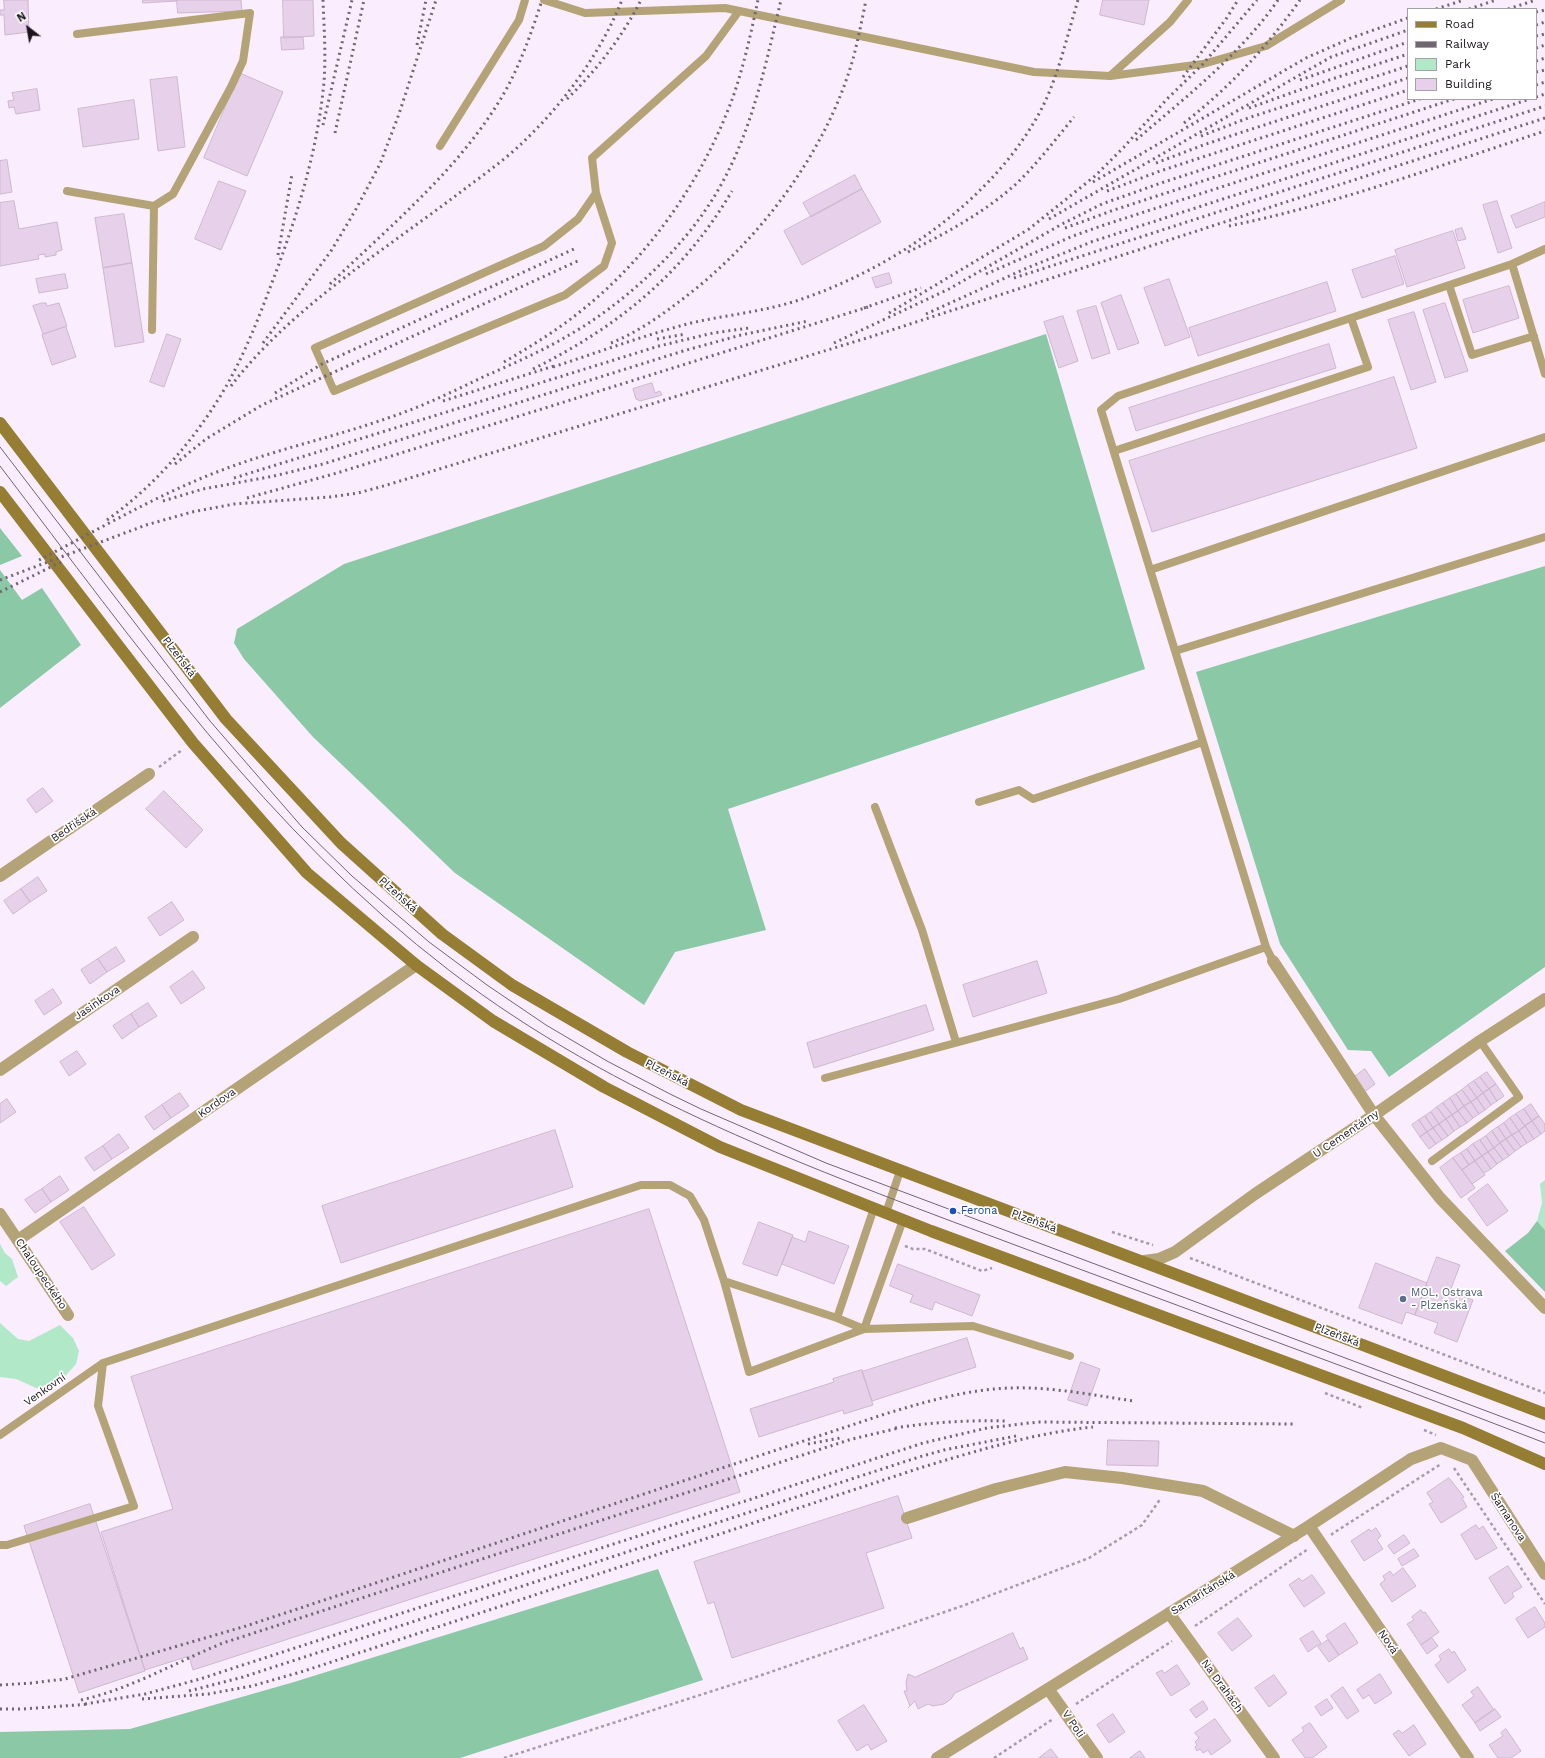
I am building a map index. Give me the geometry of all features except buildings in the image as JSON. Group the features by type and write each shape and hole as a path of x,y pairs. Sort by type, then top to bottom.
{"main road":[{"name":"Plzeňská","path":"0,423 226,719 341,843 442,934 512,985 627,1052 741,1110 900,1171 1144,1261 1545,1414"},
{"path":"0,492 193,743 306,873 416,965 493,1021 604,1087 720,1147 903,1220 1463,1428 1545,1464"}],"street":[{"name":"Bedřišská","path":"0,876 149,774"},
{"name":"Jasinkova","path":"0,1070 193,937"},
{"path":"1273,961 1374,1116 1440,1198 1545,1308"},
{"name":"Kordova","path":"18,1240 416,965"},
{"name":"U Cementárny","path":"1144,1261 1159,1259 1175,1252 1256,1194 1374,1116 1480,1041 1545,999"},
{"name":"Chaloupeckého","path":"0,1214 68,1314"},
{"name":"Samaritánská","path":"937,1758 1049,1690 1310,1526 1410,1459 1441,1448 1472,1460"},
{"name":"Šamanova","path":"1472,1460 1545,1574"},
{"path":"907,1518 996,1489 1065,1472 1122,1478 1203,1491 1294,1536"},
{"name":"Nová","path":"1310,1526 1319,1542 1468,1758"},
{"name":"Na Drahách","path":"1169,1614 1274,1758"},
{"name":"V Poli","path":"1049,1690 1097,1758"}],"lane":[{"path":"440,146 519,20 525,0"},
{"path":"544,0 585,13 725,8 1034,72 1110,76 1203,64 1266,46 1341,0"},
{"path":"1110,76 1170,22 1188,0"},
{"path":"596,193 578,219 544,246 315,348 334,391 565,295 604,266 612,243 596,193 592,158 706,56 739,11"},
{"path":"67,191 154,206 173,194 243,61 250,13 77,34"},
{"path":"152,330 154,206"},
{"path":"1273,961 1266,947 1101,410 1118,396 1512,264 1545,249"},
{"path":"1512,264 1545,374"},
{"path":"1449,285 1472,355 1534,336"},
{"path":"1114,451 1368,367 1351,318"},
{"path":"1150,570 1545,437"},
{"path":"1175,651 1545,537"},
{"path":"979,802 1019,790 1033,799 1203,742"},
{"path":"875,807 922,930 956,1042"},
{"path":"825,1078 1118,999 1266,947"},
{"path":"1432,1161 1519,1098 1480,1041"},
{"path":"886,1213 900,1171"},
{"name":"Venkovní","path":"0,1435 103,1363 641,1185 670,1185 690,1196 704,1220 724,1280 749,1372 864,1329"},
{"path":"837,1318 874,1208"},
{"path":"864,1329 903,1220"},
{"path":"724,1280 837,1318 864,1329 973,1326 1070,1356"},
{"path":"0,1545 7,1545 134,1506 98,1406 103,1363"}],"path":[{"path":"149,774 183,749"},
{"path":"1112,1232 1156,1246"},
{"path":"1175,1252 1545,1393"},
{"path":"994,1758 1319,1542 1448,1460"},
{"path":"1452,1466 1545,1604"},
{"path":"504,1758 830,1652 962,1606 1089,1558 1142,1525 1171,1486"},
{"path":"1332,1534 1336,1540"}],"green space":[{"path":"1046,334 1145,669 728,809 766,930 675,952 644,1005 455,873 313,737 244,659 234,643 237,629 344,564"},
{"path":"0,528 22,556 0,565"},
{"path":"1545,566 1545,967 1389,1077 1371,1051 1348,1050 1280,944 1196,672"},
{"path":"0,570 22,600 42,588 81,645 0,708"},
{"path":"1545,1180 1545,1230 1537,1221 1542,1203 1540,1184"},
{"path":"1537,1221 1545,1230 1545,1292 1505,1251 1528,1233"},
{"path":"0,1244 5,1253 12,1259 18,1277 6,1286 0,1281"},
{"path":"0,1323 18,1339 29,1341 60,1325 73,1338 79,1351 76,1364 60,1382 48,1388 36,1388 16,1379 0,1377"},
{"path":"658,1569 703,1680 460,1758 0,1758 0,1732 130,1729 294,1682"}],"tram line":[{"path":"0,447 210,721 302,827 352,876 429,942 487,985 546,1025 607,1061 670,1094 826,1163 1545,1433"},
{"path":"0,466 155,668 208,734 264,798 322,859 384,917 450,971 514,1016 580,1057 648,1093 718,1127 789,1158 934,1215 1545,1443"}],"railway":[{"path":"107,520 143,491 190,440 228,383 254,328 276,272 300,202 312,154 324,82 325,51 323,0"},
{"path":"323,125 352,0"},
{"path":"335,133 364,0"},
{"path":"417,45 426,0"},
{"path":"263,343 331,251 355,211 380,164 399,114 436,0"},
{"path":"330,284 443,175 483,126 507,88 519,64 542,0"},
{"path":"231,386 279,333 307,308 365,262 494,167 518,147 549,115 578,79 603,41 622,0"},
{"path":"567,99 599,65 626,27 641,0"},
{"path":"504,362 567,322 611,285 634,262 674,211 707,155 733,97 744,61 758,0"},
{"path":"39,560 149,502 194,481 259,457 400,414 436,399 544,349 586,325 608,310 650,275 669,255 687,235 717,192 740,146 748,123 763,74 781,0"},
{"path":"611,343 638,330 656,319 709,278 762,224 786,194 807,162 826,128 841,94 853,59 866,0"},
{"path":"553,367 639,338 691,323 770,308 796,301 869,270 904,250 937,227 969,201 997,172 1022,141 1048,95 1058,68 1078,0"},
{"path":"1183,77 1226,19 1238,0"},
{"path":"889,313 1029,229 1095,176 1124,147 1167,99 1203,64 1257,0"},
{"path":"1136,140 1230,57 1247,39 1278,0"},
{"path":"1184,123 1232,81 1260,51 1300,0"},
{"path":"1439,8 1464,0"},
{"path":"1472,8 1496,0"},
{"path":"1511,8 1536,0"},
{"path":"1537,12 1545,10"},
{"path":"1093,182 1306,58 1351,38 1407,18"},
{"path":"1537,25 1545,22"},
{"path":"1049,219 1331,57 1407,30"},
{"path":"1537,36 1545,34"},
{"path":"1300,80 1407,42"},
{"path":"1537,48 1545,45"},
{"path":"1249,108 1407,54"},
{"path":"1537,61 1545,58"},
{"path":"1201,136 1248,118 1407,66"},
{"path":"1537,72 1545,70"},
{"path":"1156,163 1206,144 1407,78"},
{"path":"1537,85 1545,82"},
{"path":"1107,191 1160,171 1407,90"},
{"path":"1537,97 1545,94"},
{"path":"834,343 949,289 1062,224 1102,204 1161,183 1417,100"},
{"path":"1065,228 1114,210 1451,100"},
{"path":"986,274 1073,236 1104,225 1490,100"},
{"path":"926,314 1027,268 1091,242 1527,100"},
{"path":"1014,278 1545,106"},
{"path":"908,252 964,222 1004,194 1016,184 1046,152 1074,117"},
{"path":"0,580 146,525 192,512 234,504 330,497 358,493 387,485 870,337 1545,118"},
{"path":"1229,226 1309,207 1349,195 1545,131"},
{"path":"278,255 292,174"},
{"path":"533,369 593,335 621,316 646,295 692,248 713,221 732,191"},
{"path":"275,393 322,364 574,249"},
{"path":"175,464 206,439 262,405 580,260"},
{"path":"864,308 921,288"},
{"path":"247,498 337,473 868,307"},
{"path":"163,501 203,489 274,476 323,464 683,351 741,335 808,321"},
{"path":"234,478 659,346 713,333 749,328"},
{"path":"657,339 686,334"},
{"path":"443,401 557,365"},
{"path":"0,592 63,561"},
{"path":"0,1685 65,1679 246,1626 885,1414 938,1399 991,1389 1028,1388 1068,1391 1134,1401"},
{"path":"895,1428 952,1422 1008,1421"},
{"path":"85,1704 145,1694 200,1679 923,1443 987,1428 1038,1422 1293,1424"},
{"path":"142,1699 208,1694 252,1686 304,1671 923,1467 986,1448 1028,1438 1050,1433 1093,1427"},
{"path":"81,1700 136,1682 223,1643 852,1439 899,1428"},
{"path":"189,1691 243,1677 919,1457 944,1450 1016,1436"},
{"path":"808,1444 840,1438"},
{"path":"0,1709 23,1709 90,1704"}],"place":[{"name":"Ferona","path":"953,1211"},
{"name":"MOL, Ostrava - Plzeňská","path":"1403,1299"}]}
